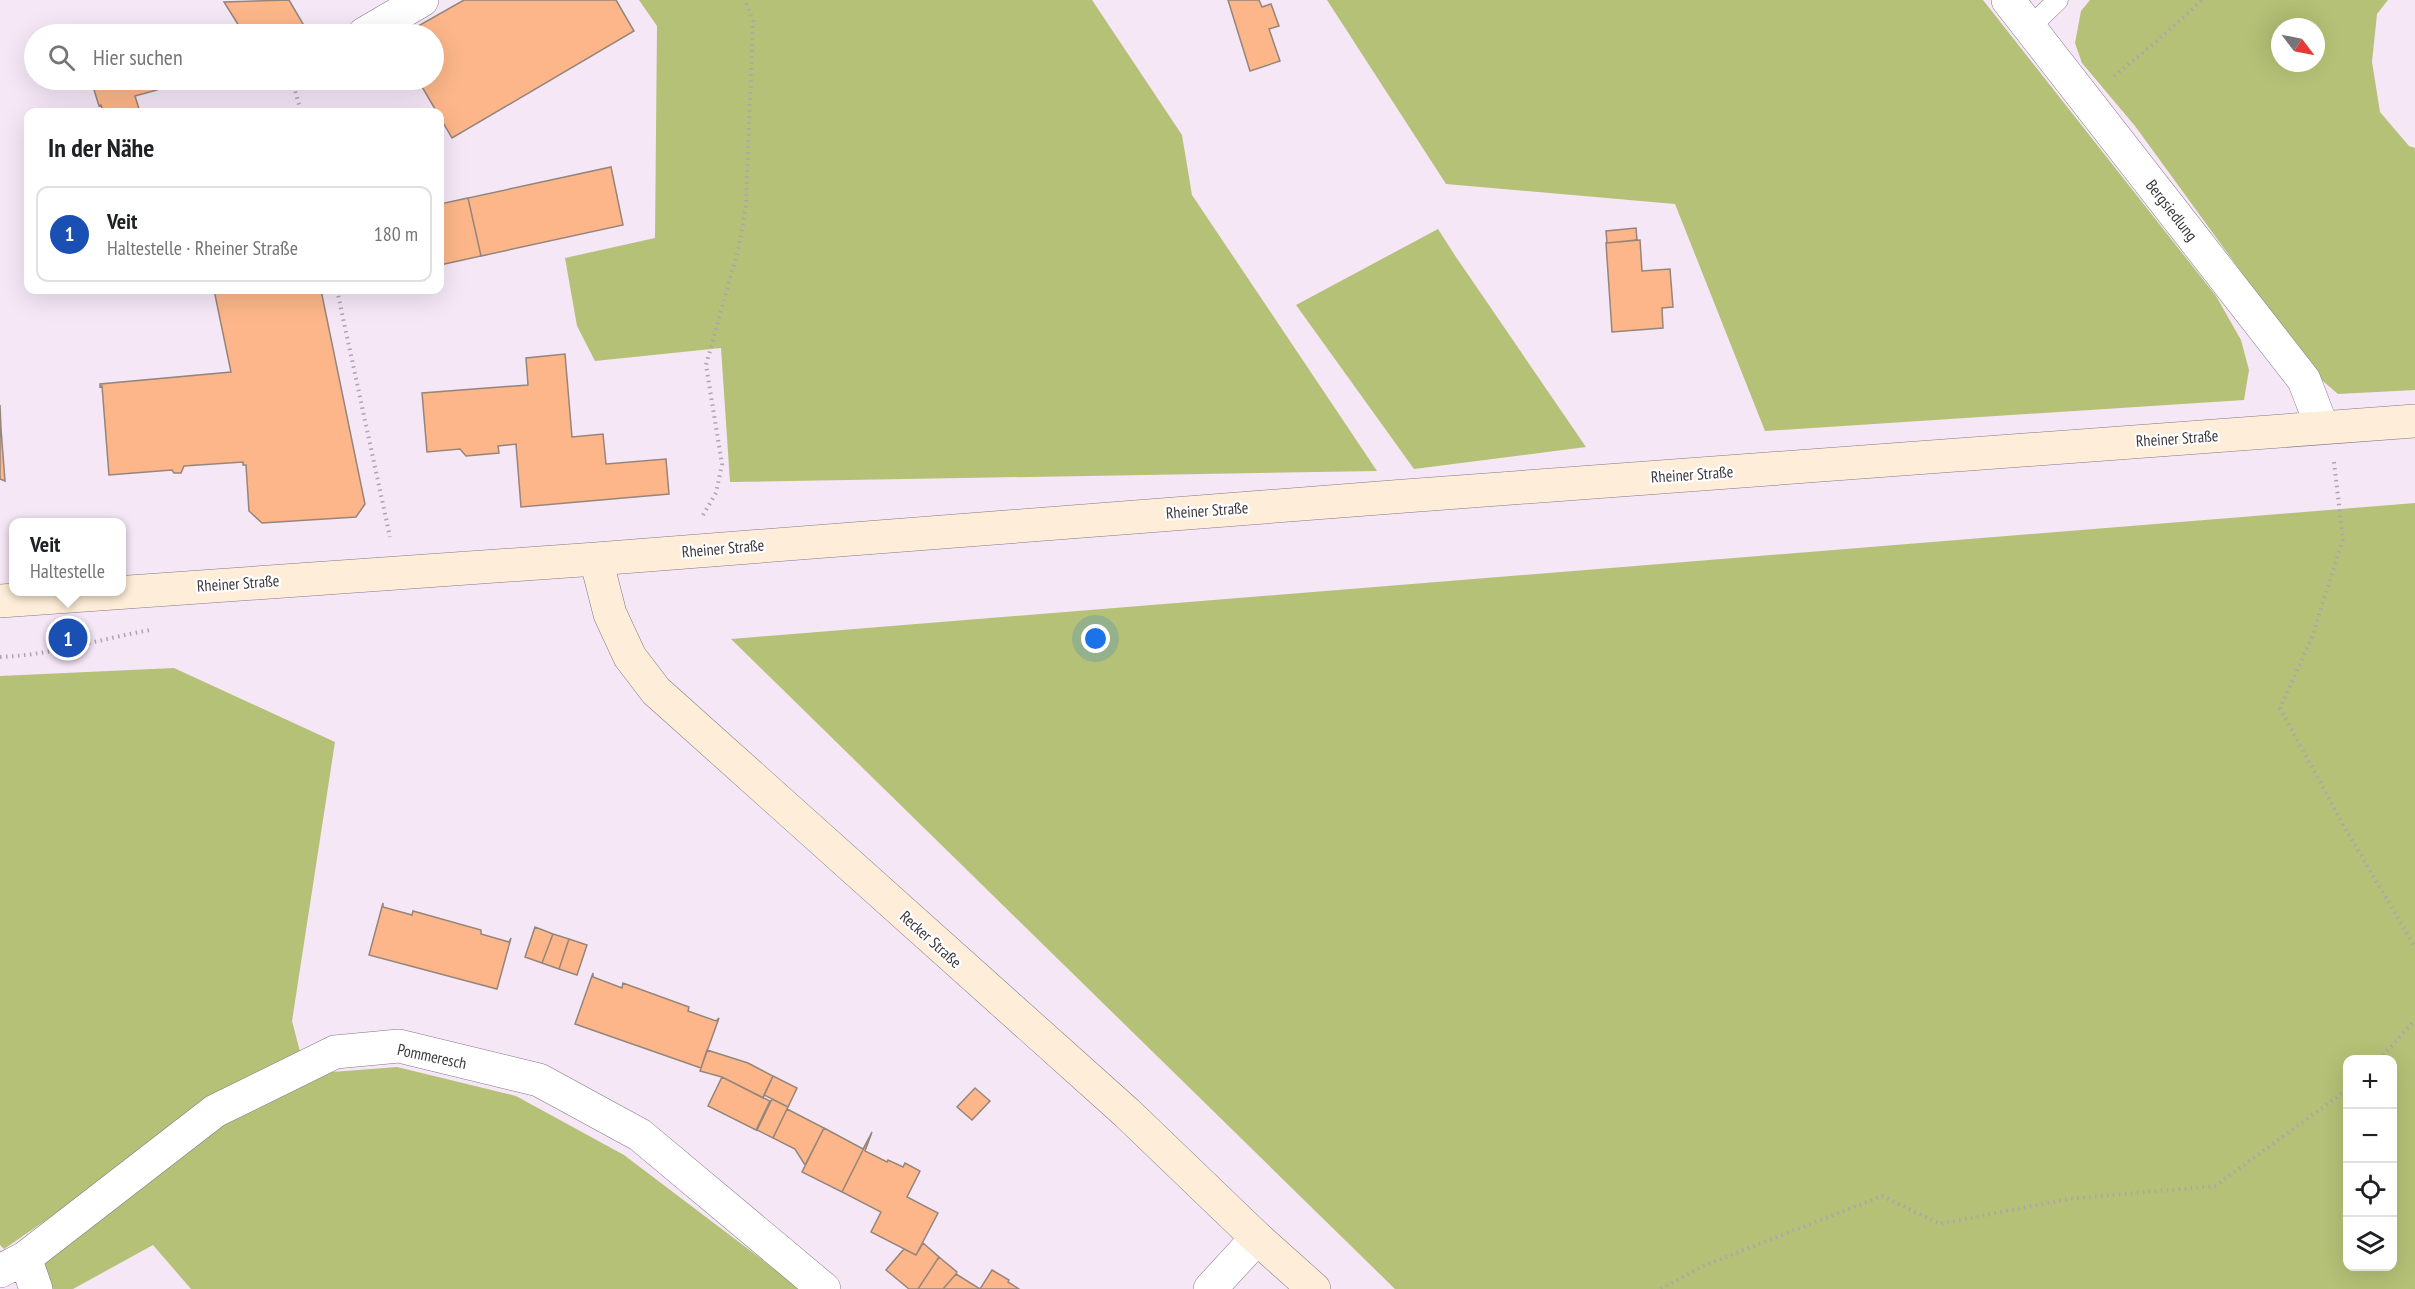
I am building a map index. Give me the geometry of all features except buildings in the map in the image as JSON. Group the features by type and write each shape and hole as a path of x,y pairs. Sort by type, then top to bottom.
{"main road":[{"name":"Rheiner Straße","path":"126,592 596,559 951,530 2415,421"},
{"name":"Recker Straße","path":"596,559 610,614 630,657 656,691 1127,1113 1257,1238 1314,1289"},
{"name":"Rheiner Straße","path":"0,601 68,596"}],"street":[{"path":"381,24 422,0"},
{"name":"Bergsiedlung","path":"2008,0 2304,380 2322,427"},
{"name":"Pommeresch","path":"12,1264 215,1111 335,1052 399,1046 539,1080 640,1135 824,1289"},
{"path":"1210,1289 1257,1238"},
{"path":"12,1264 36,1289"}],"lane":[{"path":"2030,27 2058,0"}],"path":[{"path":"697,520 703,516 716,493 722,464 706,365 739,246 746,205 753,21 745,0"},
{"path":"2082,94 2115,76 2202,0"},
{"path":"295,90 300,108"},
{"path":"338,294 392,547 380,573"},
{"path":"2322,427 2334,462 2343,539 2312,637 2280,708 2342,823 2415,947"},
{"path":"2383,1055 2415,1020"},
{"path":"1661,1289 1703,1266 1882,1196 1940,1224 2067,1199 2215,1186 2343,1093"}],"green space":[{"path":"639,0 1092,0 1182,135 1192,195 1377,471 730,482 721,348 595,361 577,326 565,258 655,238 657,26"},
{"path":"1327,0 1983,0 2216,296 2241,340 2249,370 2244,400 1765,431 1675,204 1446,184"},
{"path":"2090,0 2388,0 2377,14 2372,62 2380,112 2409,146 2415,148 2415,390 2338,394 2317,376 2135,126 2082,63 2075,43 2081,11"},
{"path":"1438,229 1586,447 1414,469 1296,305"},
{"path":"2415,503 2415,1289 1395,1289 731,639"},
{"path":"174,668 335,742 292,1021 302,1059 224,1098 4,1249 0,1245 0,676"},
{"path":"397,1067 516,1096 624,1155 801,1289 191,1289 153,1245 73,1289 51,1289 39,1260 217,1118 306,1074"}],"place":[{"name":"Veit","path":"68,638"}]}
